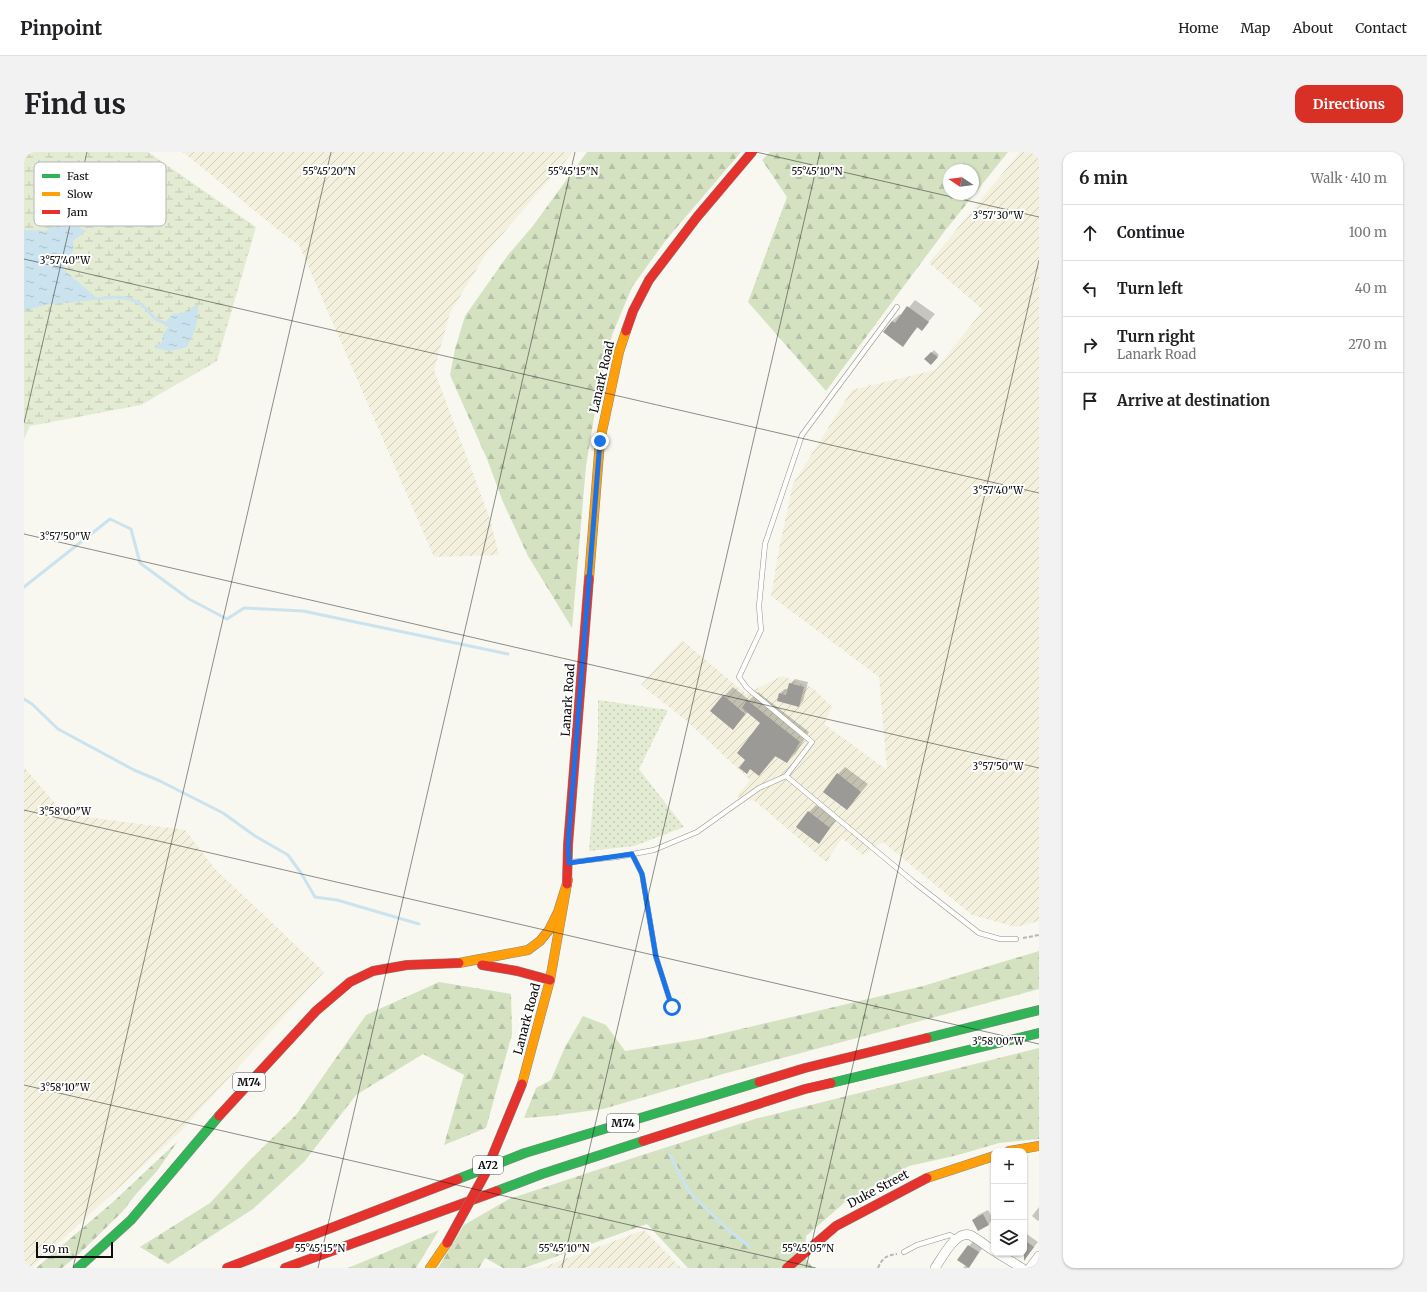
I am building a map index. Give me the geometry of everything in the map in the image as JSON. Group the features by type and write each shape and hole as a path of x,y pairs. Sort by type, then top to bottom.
{"main road":[{"name":"Lanark Road","path":"430,1268 447,1243 485,1174 522,1084 550,980 568,880 568,845 600,441 619,352 633,311 649,280 697,217 752,152"},
{"name":"M74","path":"78,1268 131,1220 223,1111 316,1011 350,982 373,971 407,965 458,963 528,950 540,941 549,930 558,912 568,880"},
{"name":"M74","path":"458,963 500,967 529,973 550,980"},
{"name":"M74","path":"227,1268 524,1153 805,1068 1039,1010"},
{"name":"M74","path":"285,1268 542,1174 805,1089 1039,1033"},
{"path":"1024,1148 1039,1146"},
{"name":"Duke Street","path":"787,1268 842,1222 928,1176 991,1157"}],"street":[{"path":"935,1268 956,1239 961,1235 970,1235 991,1249"},
{"path":"1002,1256 1022,1268"},
{"path":"1030,1268 1039,1256"}],"lane":[{"path":"569,863 654,850 697,832 759,788 786,776 812,742 747,688 739,677 761,630 759,606 765,544 802,435 897,307"},
{"path":"786,776 979,934 1000,939 1016,939"},
{"path":"632,854 642,874 656,957 672,1007"},
{"path":"904,1252 916,1245 950,1235 956,1239"}],"path":[{"path":"1016,939 1039,935"},
{"path":"878,1268 882,1260 886,1257 904,1252"}],"shaded area":[{"path":"183,152 573,152 487,252 450,313 434,370 490,519 499,555 434,557 299,245 282,233"},
{"path":"1020,152 1039,152 1039,921 1016,927 972,915 883,842 863,855 842,838 826,862 755,801 736,797 750,780 688,722 641,685 682,640 746,694 782,676 813,688 832,707 824,724 887,770 879,677 771,596 779,549 793,484 852,390 935,370 983,310 929,263"},
{"path":"24,767 64,814 185,830 215,869 324,972 181,1131 31,1268 24,1268"},
{"path":"644,1230 681,1268 541,1268"}],"green space":[{"path":"24,152 148,152 162,162 34,162 34,226 166,226 166,164 256,227 217,361 141,405 30,426 24,439"},
{"path":"587,152 741,152 666,240 632,287 612,335 599,387 586,466 572,628 528,556 503,502 487,459 450,375 455,349 465,316 508,255 532,227"},
{"path":"770,152 1008,152 979,188 979,164 943,164 943,200 970,200 944,232 826,391 748,302 787,197 762,160"},
{"path":"598,700 668,710 639,769 684,827 634,846 589,851 598,738"},
{"path":"1039,951 1039,989 723,1074 603,1109 524,1118 536,1088 551,1080 565,1047 583,1016 606,1025 625,1051 699,1039 923,986"},
{"path":"439,982 511,994 512,1034 486,1128 444,1145 464,1075 423,1054 356,1095 304,1162 253,1209 168,1264 140,1247 210,1203 249,1161 296,1115 366,1015"},
{"path":"1039,1048 1039,1139 999,1143 958,1155 909,1166 844,1203 806,1236 805,1258 813,1268 688,1268 647,1224 524,1268 503,1268 485,1258 479,1268 438,1268 464,1225 509,1199 755,1119"},
{"path":"178,1141 157,1171 122,1212 78,1255 62,1268 36,1268 113,1202"},
{"path":"439,1230 416,1268 348,1268"}],"water":[{"path":"53,226 77,226 86,231 73,241 74,249 63,269 98,299 51,304 33,308 24,312 24,230 46,231"},
{"path":"198,304 196,327 187,347 170,351 154,348 162,342 163,334 170,325 166,321 173,314 185,312"}],"building":[{"path":"907,306 929,322 922,331 917,327 903,347 883,332 892,321 895,323"},
{"path":"931,352 938,357 931,365 924,359"},
{"path":"789,683 804,687 799,707 777,701 779,693 786,695"},
{"path":"723,695 745,714 733,730 710,711"},
{"path":"747,700 800,742 787,763 775,756 759,776 750,769 747,774 739,768 745,760 737,753 760,723 742,708"},
{"path":"837,773 861,792 847,810 823,792"},
{"path":"808,811 830,828 819,844 796,827"},
{"path":"983,1214 989,1225 978,1231 972,1220"},
{"path":"1027,1242 1034,1247 1024,1261 1024,1256 1027,1256"},
{"path":"968,1245 979,1252 969,1268 957,1260"}],"waterway":[{"path":"98,299 115,297 132,300 142,305 156,319 170,325"},
{"path":"24,587 110,519 131,529 140,563 189,599 227,619 244,608 303,611 508,654"},
{"path":"24,699 32,704 58,729 134,770 160,781 223,813 255,836 288,855 301,873 315,897 337,900 419,924"},
{"path":"670,1155 689,1192 726,1228 749,1246"}],"traffic: fast":[{"path":"927,1038 1039,1010"},
{"path":"831,1083 1039,1033"},
{"path":"458,1179 525,1153 759,1082"},
{"path":"78,1268 131,1220 219,1116"},
{"path":"497,1191 542,1174 643,1141"}],"traffic: slow":[{"path":"589,578 600,441 619,352 626,331"},
{"path":"459,963 528,950 540,941 549,930 558,912 568,880"},
{"path":"522,1084 550,980 567,884"},
{"path":"1027,1148 1039,1146"},
{"path":"927,1178 991,1157"},
{"path":"430,1268 447,1243"}],"traffic: jam":[{"path":"626,331 633,311 649,280 697,217 752,152"},
{"path":"567,884 568,845 589,578"},
{"path":"219,1116 316,1011 350,982 373,971 407,965 459,963"},
{"path":"482,965 517,971 550,980"},
{"path":"759,1082 805,1068 927,1038"},
{"path":"643,1141 805,1089 831,1083"},
{"path":"447,1243 485,1174 522,1084"},
{"path":"787,1268 836,1226 927,1178"},
{"path":"227,1268 458,1179"},
{"path":"285,1268 497,1191"}],"route":[{"path":"600,441 568,845 569,863 632,854 642,874 656,957 672,1007"}]}
